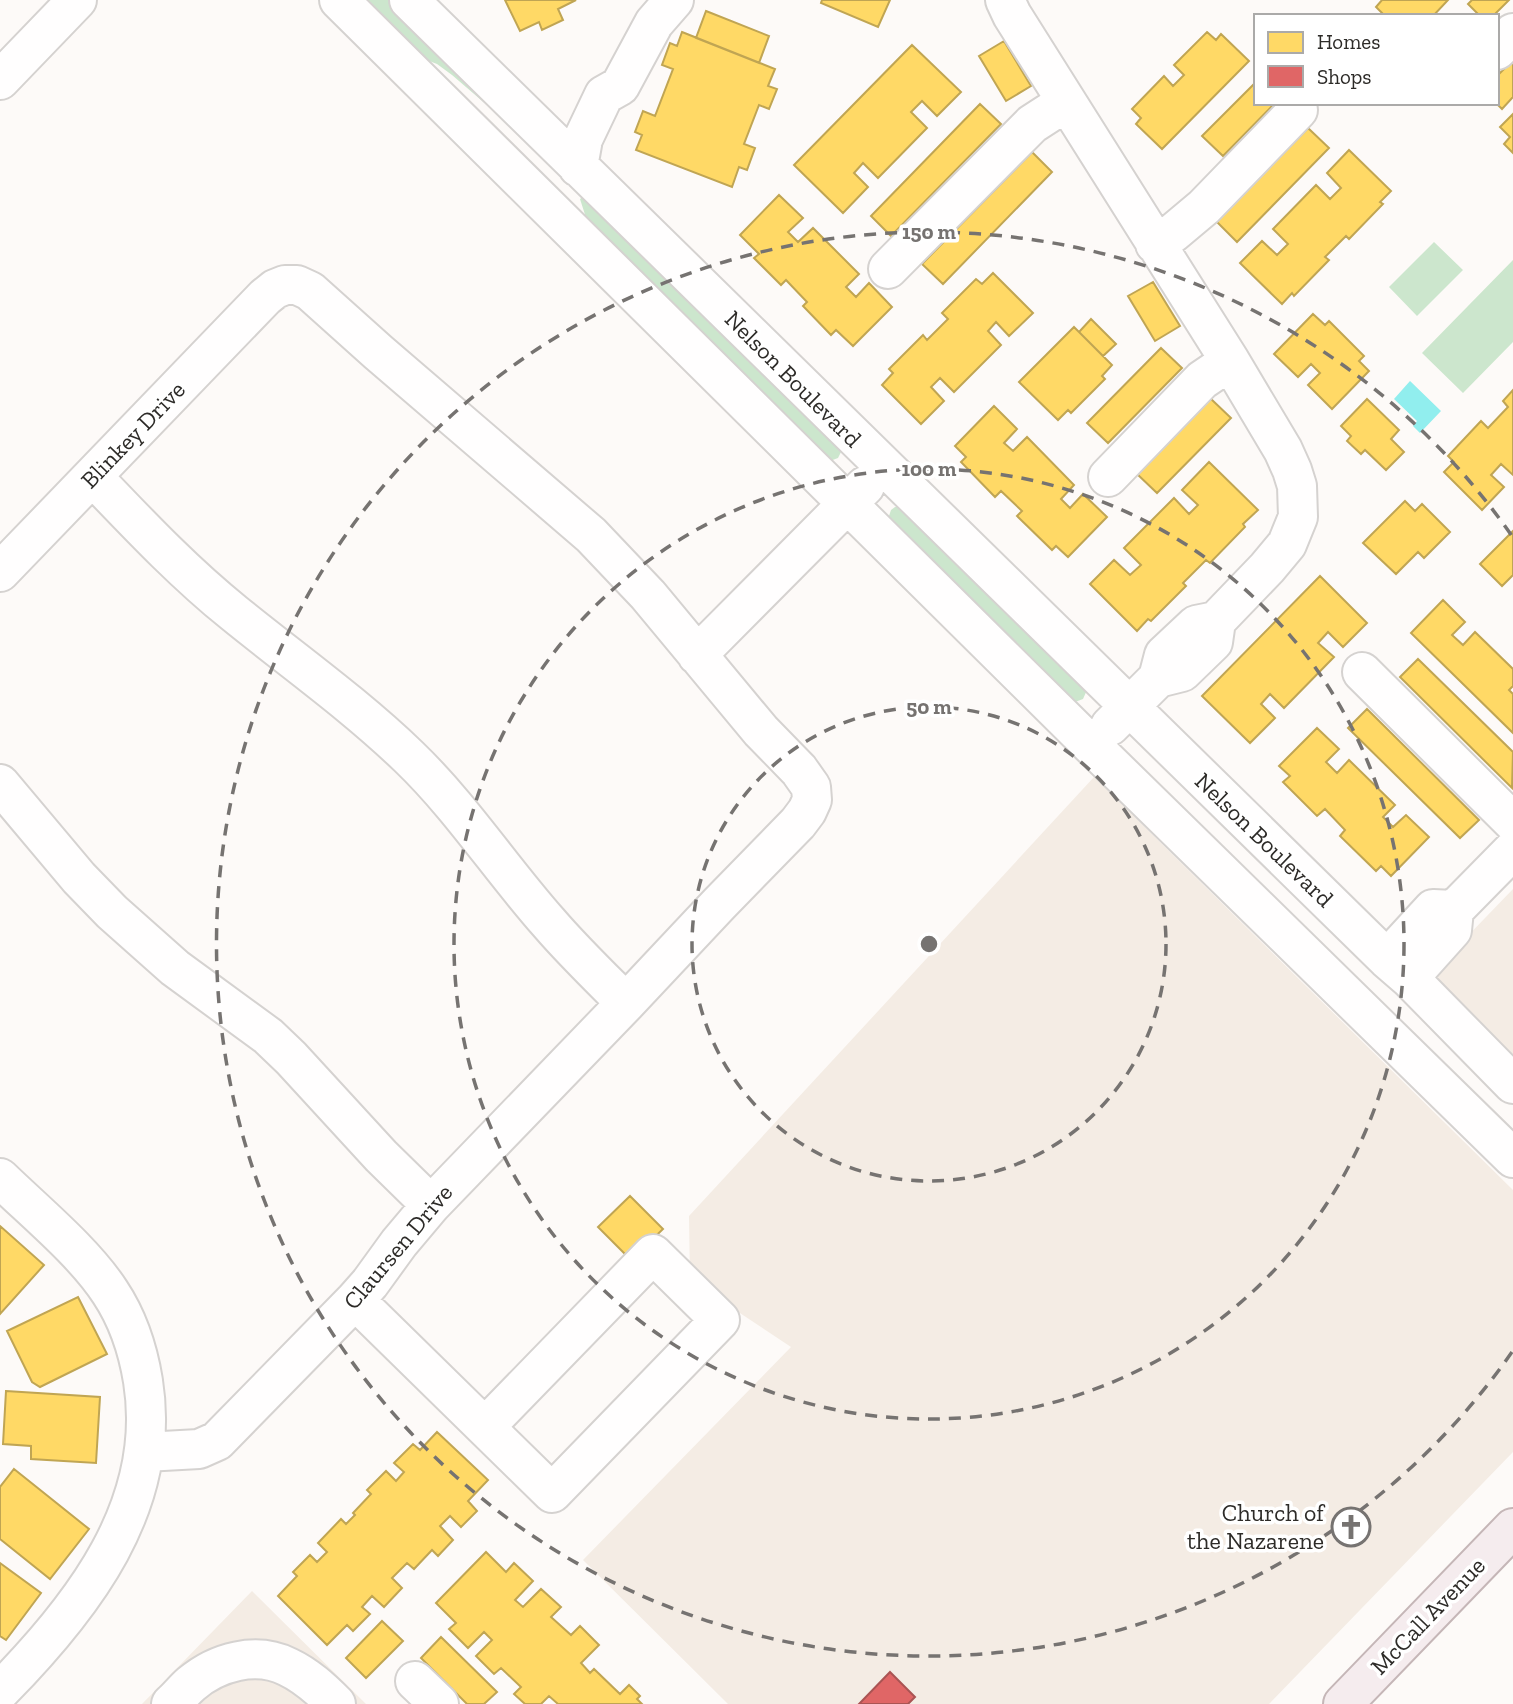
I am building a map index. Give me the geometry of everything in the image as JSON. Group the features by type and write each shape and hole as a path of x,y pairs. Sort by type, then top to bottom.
{"main road":[{"name":"McCall Avenue","path":"1343,1704 1509,1541"}],"street":[{"path":"0,80 77,0"},
{"name":"Nelson Boulevard","path":"339,0 1091,745 1513,1158"},
{"name":"Nelson Boulevard","path":"409,0 1513,1084"},
{"path":"544,202 578,167 605,157 626,107 620,86 654,23 674,0"},
{"path":"1005,0 1066,102 1230,361 1283,450 1297,486 1298,517 1290,538 1279,555 1216,621 1213,642 1182,672 1158,678 1091,745"},
{"path":"1499,48 1513,33"},
{"path":"888,269 1032,124 1066,102"},
{"path":"1155,244 1204,207 1298,110"},
{"name":"Blinkey Drive","path":"0,572 265,297 285,285 297,285 310,291 591,535 648,595 697,655"},
{"path":"1108,477 1202,380 1230,361"},
{"path":"697,655 883,467"},
{"path":"93,477 150,537 222,603 330,688 411,759 548,922 626,1003"},
{"name":"Claursen Drive","path":"145,1452 199,1449 217,1441 355,1300 430,1205 807,811 812,800 811,787 697,655"},
{"path":"1362,672 1513,822"},
{"path":"0,784 79,878 112,912 175,968 268,1037 291,1058 372,1147 430,1205"},
{"path":"1362,1009 1398,969 1452,930 1454,910 1513,850"},
{"path":"0,1178 70,1246 110,1291 130,1329 142,1373 147,1422 145,1452 137,1487 125,1522 107,1555 87,1590 64,1620 0,1691"},
{"path":"355,1300 552,1493 720,1320 653,1254 485,1427"},
{"path":"171,1704 206,1673 222,1665 254,1659 271,1660 287,1666 303,1675 336,1704"}],"shaded area":[{"path":"1094,777 1513,1190 1513,1452 1269,1704 728,1704 583,1560 791,1347 690,1280 689,1216"},
{"path":"1513,889 1513,1057 1430,975"},
{"path":"252,1591 366,1704 142,1704"}],"green space":[{"path":"357,0 388,0 491,102 488,106 437,64 419,57"},
{"path":"586,194 842,450 838,458 830,461 589,227 580,199"},
{"path":"1434,242 1463,270 1417,316 1389,287"},
{"path":"1513,260 1513,342 1463,393 1422,353"},
{"path":"895,507 900,507 1087,690 1083,699 1075,702 888,519"}],"water":[{"path":"1410,381 1441,411 1420,433 1413,426 1417,421 1394,399"}],"building: Homes":[{"path":"505,0 576,0 558,9 563,20 542,30 539,22 520,31"},
{"path":"822,0 890,0 878,27 821,3"},
{"path":"1382,0 1448,0 1435,14 1383,14 1376,7"},
{"path":"1472,0 1509,0 1495,14 1478,14 1468,4"},
{"path":"706,11 769,36 759,63 696,38"},
{"path":"682,32 775,69 768,86 777,89 769,109 759,105 744,144 755,148 747,170 739,167 732,187 636,150 642,135 635,132 643,111 655,116 673,69 662,65 670,43 677,46"},
{"path":"1207,32 1216,40 1221,34 1249,61 1162,149 1136,124 1141,118 1132,109 1164,76 1173,86 1184,75 1174,65"},
{"path":"1004,41 1031,86 1006,101 979,56"},
{"path":"912,45 961,92 937,116 922,101 911,112 927,128 878,178 863,163 854,173 868,187 843,213 794,165"},
{"path":"1513,60 1513,97 1502,109 1498,105 1499,74"},
{"path":"1254,84 1254,105 1273,105 1223,156 1202,136"},
{"path":"980,104 1001,124 891,236 871,216"},
{"path":"1513,114 1513,153 1504,144 1510,137 1500,127"},
{"path":"1308,128 1329,148 1237,242 1216,221"},
{"path":"1349,150 1391,191 1380,202 1383,204 1349,239 1346,236 1325,257 1329,260 1294,296 1292,293 1282,304 1240,263 1262,241 1277,255 1288,244 1273,229 1316,185 1330,199 1341,188 1327,173"},
{"path":"1032,152 1052,172 943,284 922,264"},
{"path":"779,195 803,218 788,232 798,242 813,228 859,274 846,287 856,297 869,283 892,307 853,346 836,330 831,335 803,306 807,302 786,280 781,285 754,258 759,254 740,235"},
{"path":"993,273 1033,313 1009,336 996,322 988,331 1001,345 954,392 940,378 931,387 944,401 921,424 882,385 893,373 889,369 923,335 927,340 948,319 942,313 976,279 982,284"},
{"path":"1153,282 1180,326 1155,341 1128,296"},
{"path":"1313,314 1325,325 1329,321 1364,356 1359,361 1369,371 1332,409 1308,385 1320,373 1311,364 1298,377 1274,354"},
{"path":"1091,319 1116,344 1103,356 1079,332"},
{"path":"1074,327 1112,365 1102,376 1105,379 1071,413 1068,410 1058,420 1019,382"},
{"path":"1161,348 1182,368 1108,443 1087,423"},
{"path":"1513,390 1513,475 1501,464 1491,475 1504,487 1482,510 1444,472 1454,462 1448,456 1481,421 1488,428 1508,407 1503,401"},
{"path":"1210,398 1231,418 1157,493 1136,473"},
{"path":"1367,399 1399,430 1391,439 1404,452 1386,470 1365,450 1361,454 1347,441 1351,436 1341,426"},
{"path":"994,406 1017,429 1004,443 1013,451 1027,437 1074,485 1061,499 1070,508 1083,494 1107,517 1068,557 1056,546 1052,550 1017,516 1022,511 1001,491 995,497 961,462 966,457 955,446"},
{"path":"1209,462 1258,510 1210,563 1206,560 1183,583 1186,586 1151,621 1148,619 1137,631 1090,584 1114,560 1130,575 1141,565 1124,548 1174,498 1189,514 1198,505 1182,490"},
{"path":"1405,501 1415,511 1422,504 1450,532 1424,558 1418,552 1396,574 1363,543"},
{"path":"1513,531 1513,575 1502,586 1480,564"},
{"path":"1320,576 1367,623 1343,647 1328,632 1318,643 1334,657 1284,708 1270,694 1261,704 1275,718 1250,743 1202,696"},
{"path":"1443,600 1465,622 1452,635 1463,645 1475,632 1513,669 1513,686 1509,690 1513,694 1513,733 1411,633"},
{"path":"1418,659 1513,752 1512,788 1400,677"},
{"path":"1367,709 1479,820 1460,838 1348,728"},
{"path":"1317,728 1339,749 1326,762 1337,773 1349,760 1395,805 1383,817 1393,827 1406,815 1429,837 1391,876 1381,866 1376,871 1340,836 1345,830 1325,809 1317,816 1283,782 1290,776 1279,766"},
{"path":"630,1196 663,1229 631,1260 598,1227"},
{"path":"0,1226 44,1265 0,1314"},
{"path":"78,1297 107,1354 40,1387 32,1382 7,1331"},
{"path":"6,1391 100,1397 96,1463 31,1459 31,1446 3,1444"},
{"path":"437,1432 488,1480 468,1501 477,1511 461,1527 450,1516 440,1526 453,1540 438,1556 432,1550 414,1569 407,1563 392,1578 402,1588 384,1607 372,1596 362,1607 370,1614 353,1631 347,1625 327,1645 278,1596 297,1576 293,1572 310,1555 317,1562 327,1552 318,1543 341,1519 346,1524 355,1515 353,1513 371,1494 367,1490 386,1471 396,1481 404,1472 394,1463 413,1444 420,1450"},
{"path":"14,1469 89,1529 50,1579 0,1539 0,1487"},
{"path":"486,1552 506,1572 514,1563 533,1581 515,1600 523,1607 541,1589 561,1607 551,1617 571,1635 580,1626 599,1645 581,1663 590,1673 594,1669 620,1694 629,1685 640,1696 637,1699 642,1704 558,1704 549,1696 541,1704 525,1704 514,1694 521,1687 501,1668 494,1674 476,1656 492,1640 484,1632 468,1648 449,1629 456,1623 436,1603"},
{"path":"0,1563 41,1593 6,1640 0,1636"},
{"path":"382,1621 403,1641 366,1678 346,1658"},
{"path":"441,1637 497,1692 484,1704 467,1704 421,1658"}],"building: Shops":[{"path":"890,1672 915,1697 908,1704 859,1704"}],"place":[{"name":"Church of the Nazarene","path":"1351,1527"}]}
